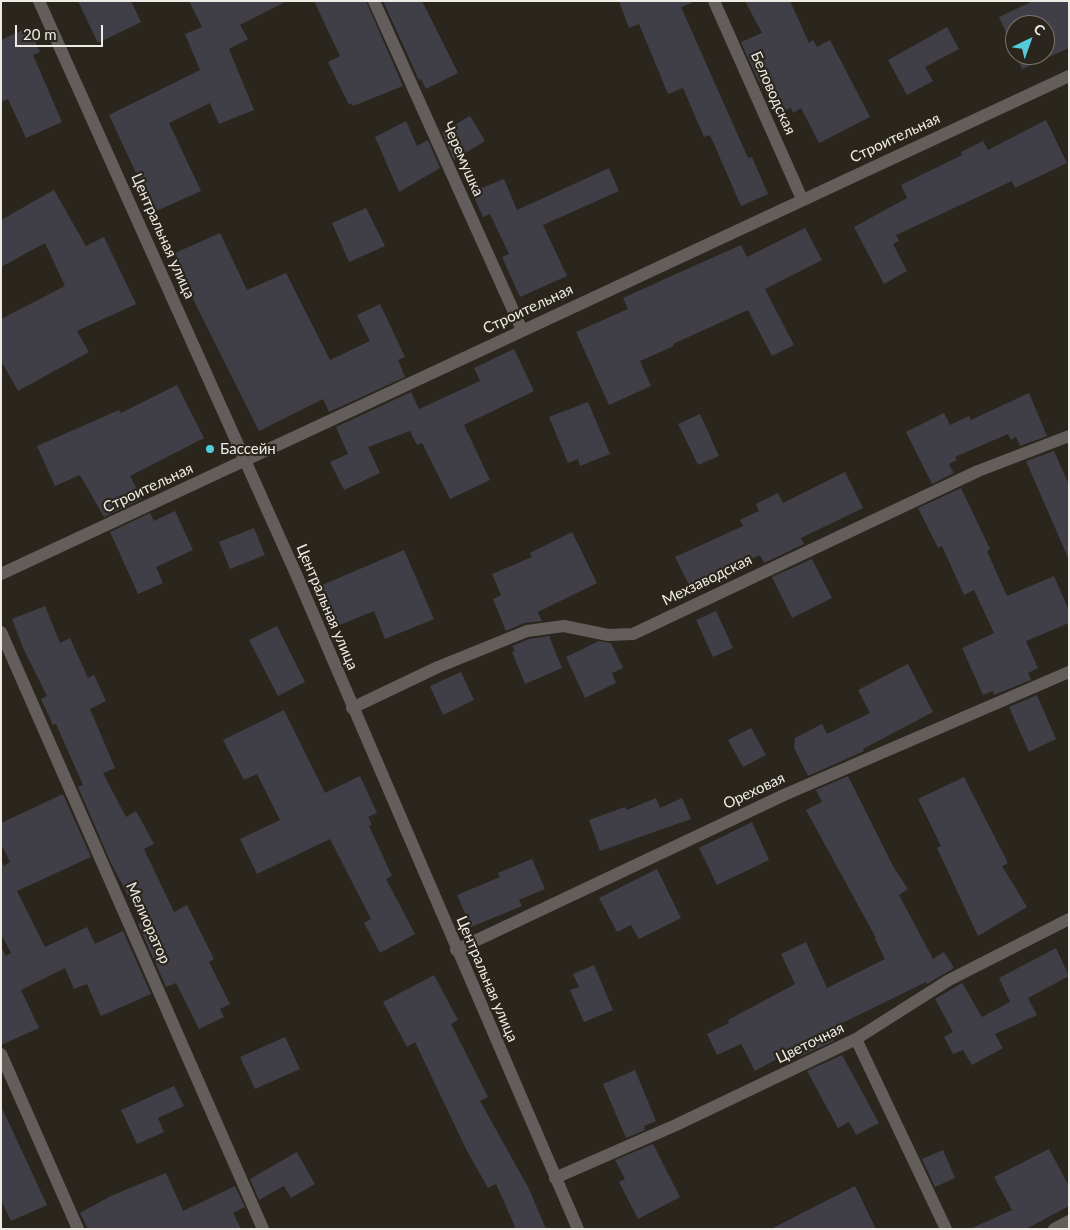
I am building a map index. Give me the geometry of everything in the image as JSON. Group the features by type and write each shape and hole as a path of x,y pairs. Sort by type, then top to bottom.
{"street":[{"name":"Центральная улица","path":"39,1 246,460 578,1229"},
{"name":"Черемушка","path":"374,1 522,330"},
{"name":"Беловодская","path":"714,1 802,199"},
{"name":"Строительная","path":"1,574 1069,76"},
{"name":"Мехзаводская","path":"352,708 438,667 528,631 564,626 608,636 633,634 978,471 1069,436"},
{"name":"Мелиоратор","path":"1,632 263,1229"},
{"name":"Ореховая","path":"456,950 784,795 1069,672"},
{"name":"Цветочная","path":"555,1178 676,1125 856,1039 949,980 1069,919"},
{"path":"856,1039 946,1229"},
{"path":"1,1054 78,1229"},
{"path":"1054,1229 1069,1221"}],"building":[{"path":"78,1 131,1 141,22 98,43"},
{"path":"189,1 287,1 240,25 248,39 229,49 254,110 219,124 210,103 169,123 201,191 154,212 109,115 200,70 185,34 202,27"},
{"path":"314,1 366,1 403,86 353,106 352,103 349,105 328,62 340,56"},
{"path":"383,1 422,1 458,73 426,89 421,79 419,80"},
{"path":"619,1 692,1 692,3 681,7 748,158 752,157 768,194 741,206 710,135 704,137 683,88 668,94 639,24 629,28"},
{"path":"745,1 790,1 809,43 813,40 817,47 830,40 870,117 819,143 801,108 793,113 791,108 778,114 756,76 741,42 762,33"},
{"path":"1033,1 1069,1 1069,48 1055,54 1055,15 1005,15 1005,30 999,17"},
{"path":"29,27 40,52 33,55 62,122 26,138 8,99 1,102 1,40"},
{"path":"947,27 959,49 925,67 933,81 907,95 888,60"},
{"path":"1020,65 1031,65 1022,69"},
{"path":"470,116 485,141 454,160 442,132"},
{"path":"1046,120 1067,163 1015,188 1012,181 896,235 899,241 893,244 907,271 884,284 854,227 907,198 901,185 962,155 961,152 983,141 988,150"},
{"path":"406,121 417,146 428,140 440,168 399,192 375,137"},
{"path":"609,168 619,191 543,225 567,276 520,297 502,257 509,254 490,214 483,217 472,192 504,179 517,210"},
{"path":"54,190 86,246 104,237 136,304 77,331 89,352 18,391 1,361 1,319 65,286 45,243 1,267 1,220"},
{"path":"366,208 385,246 349,262 332,223"},
{"path":"805,228 822,260 765,289 794,345 772,356 748,310 640,361 651,386 609,405 576,332 628,309 623,298 741,245 747,257"},
{"path":"220,233 247,290 286,273 330,360 370,341 357,315 380,304 405,357 398,360 405,377 329,412 323,399 259,431 190,293 192,292 175,253"},
{"path":"514,349 534,391 464,425 490,480 450,499 422,443 417,445 410,431 368,447 380,473 344,490 330,462 348,454 336,427 411,392 419,409 480,381 474,368"},
{"path":"177,385 204,438 130,476 142,499 104,517 80,475 55,486 37,446 119,410 121,413"},
{"path":"1029,393 1047,436 1020,446 1016,437 1011,440 1008,434 955,457 957,460 949,464 954,473 932,484 906,432 944,413 950,425 969,416 971,420"},
{"path":"588,402 610,454 580,466 578,459 568,463 549,417"},
{"path":"700,414 719,456 698,465 678,424"},
{"path":"1054,451 1069,485 1069,560 1026,461"},
{"path":"845,472 863,508 801,538 804,544 764,563 760,555 690,587 675,557 743,526 740,520 759,511 756,504 778,493 783,503"},
{"path":"961,488 990,549 987,551 1007,596 1054,576 1069,611 1069,623 1026,641 1038,668 1028,673 1031,680 994,695 993,691 983,695 962,648 994,633 974,590 964,595 942,546 938,548 918,508"},
{"path":"175,511 193,550 156,567 163,583 138,594 110,532 150,513 154,521"},
{"path":"254,528 265,555 230,569 219,542"},
{"path":"572,532 597,583 538,612 542,621 524,623 506,631 493,599 501,595 492,574 532,557 530,553"},
{"path":"404,550 434,619 385,639 374,611 337,626 320,586"},
{"path":"812,559 832,598 792,618 772,577"},
{"path":"45,606 60,643 70,638 88,678 94,675 106,701 90,709 115,768 103,773 126,817 136,811 154,844 144,849 174,912 187,905 214,959 209,962 230,1004 220,1009 224,1017 199,1029 176,983 166,987 138,924 142,922 111,863 78,787 83,785 56,724 53,725 41,699 47,696 24,650 12,619"},
{"path":"716,611 733,648 713,657 696,620"},
{"path":"277,626 305,682 278,696 249,640"},
{"path":"549,636 562,668 525,684 512,652 515,651 512,646 529,639"},
{"path":"599,641 611,643 623,668 612,673 616,683 585,698 566,657"},
{"path":"908,664 933,712 863,749 864,751 808,776 794,748 795,738 822,724 827,734 870,713 858,690"},
{"path":"461,672 474,700 443,715 430,686"},
{"path":"1037,695 1056,739 1029,752 1009,707"},
{"path":"284,710 325,793 360,776 377,813 368,817 372,825 369,826 392,876 386,879 415,934 380,953 364,923 371,919 330,839 257,874 240,839 280,820 257,774 244,780 223,740"},
{"path":"751,728 766,755 743,767 728,740"},
{"path":"848,776 893,866 908,889 899,895 933,959 944,952 954,968 927,984 926,982 828,1030 834,1041 799,1057 795,1049 755,1071 741,1044 717,1055 707,1034 729,1023 728,1020 795,984 781,954 806,942 827,988 885,959 876,938 806,810 822,802 816,790"},
{"path":"964,777 1008,863 1002,866 1027,907 978,936 937,848 941,846 918,799"},
{"path":"63,794 91,857 17,891 45,947 87,927 95,944 123,931 151,994 101,1016 87,984 74,989 65,968 21,990 39,1028 1,1045 1,946 6,956 11,953 1,934 1,861 4,866 10,862 1,844 1,823"},
{"path":"656,798 660,808 682,798 691,819 600,851 589,820 625,807 627,810"},
{"path":"752,822 769,860 717,885 699,848"},
{"path":"532,859 545,889 519,900 522,906 471,927 457,895 500,877 498,873"},
{"path":"657,869 681,918 639,939 631,925 617,932 599,898"},
{"path":"1056,948 1069,976 1028,998 1037,1015 995,1034 1003,1048 972,1065 963,1050 953,1054 944,1037 953,1032 935,999 962,983 982,1017 1010,1002 999,978"},
{"path":"594,965 613,1010 584,1022 570,990 579,987 573,974"},
{"path":"434,975 458,1020 451,1024 488,1097 480,1101 528,1187 546,1229 516,1229 496,1184 488,1188 467,1151 415,1042 407,1047 383,1002"},
{"path":"285,1037 300,1069 255,1089 240,1057"},
{"path":"842,1055 879,1123 856,1135 849,1122 838,1128 807,1071"},
{"path":"635,1070 656,1121 644,1126 645,1130 626,1138 603,1084"},
{"path":"174,1086 184,1106 158,1118 164,1132 137,1144 121,1110"},
{"path":"1,1106 47,1205 11,1221 1,1200"},
{"path":"653,1144 680,1197 638,1219 619,1182 625,1179 615,1160"},
{"path":"1049,1149 1069,1186 1069,1206 1026,1229 970,1229 1012,1210 994,1177"},
{"path":"943,1150 955,1178 935,1187 922,1159"},
{"path":"297,1152 315,1184 291,1198 284,1186 259,1200 250,1179"},
{"path":"166,1173 183,1211 235,1186 245,1207 233,1213 241,1229 88,1229 80,1213 111,1196"},
{"path":"855,1186 876,1229 771,1229"}],"place":[{"name":"Бассейн","path":"210,449"}]}
